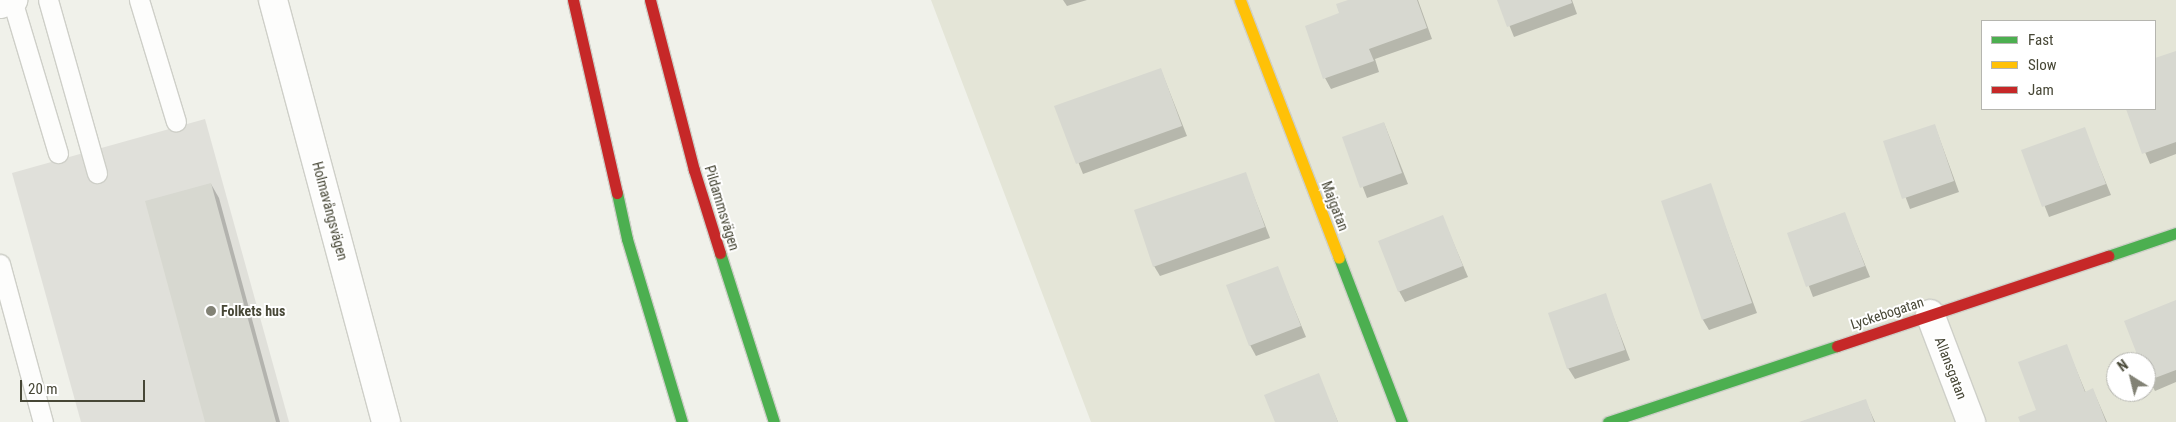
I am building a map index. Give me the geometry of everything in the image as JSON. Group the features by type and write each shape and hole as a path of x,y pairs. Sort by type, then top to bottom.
{"street":[{"path":"0,4 13,0"},
{"name":"Holmavångsvägen","path":"273,0 386,422"},
{"path":"573,0 627,239 682,422"},
{"name":"Pildammsvägen","path":"650,0 694,170 774,422"},
{"name":"Majgatan","path":"1240,0 1402,422"},
{"name":"Lyckebogatan","path":"1608,422 2176,232"},
{"name":"Allansgatan","path":"1930,314 1971,422"}],"lane":[{"path":"13,0 58,153"},
{"path":"48,0 97,173"},
{"path":"139,0 176,122"},
{"path":"0,264 44,422"}],"shaded area":[{"path":"931,0 2176,0 2176,422 1091,422"},
{"path":"205,119 289,422 81,422 12,173"}],"building":[{"path":"1348,0 1417,0 1427,28 1369,49 1374,61 1323,79 1305,26 1339,13 1336,4"},
{"path":"1497,0 1571,0 1572,3 1507,27"},
{"path":"2176,51 2176,142 2142,154 2126,110 2156,110 2156,58"},
{"path":"1161,68 1182,126 1076,164 1054,106"},
{"path":"1384,122 1402,173 1360,188 1342,137"},
{"path":"1935,124 1954,181 1902,199 1883,141"},
{"path":"2085,127 2106,184 2042,207 2021,150"},
{"path":"1246,172 1265,227 1153,267 1134,210"},
{"name":"Folkets hus","path":"211,183 276,422 205,422 145,201"},
{"path":"1711,183 1752,303 1702,320 1661,201"},
{"path":"1845,212 1865,266 1806,287 1787,233"},
{"path":"1443,215 1463,266 1398,292 1378,241"},
{"path":"1278,266 1301,326 1249,346 1226,285"},
{"path":"1606,293 1625,350 1567,369 1548,313"},
{"path":"2176,300 2176,370 2156,378 2156,352 2136,352 2124,321"},
{"path":"2067,344 2085,392 2093,388 2106,422 2020,422 2018,417 2036,410 2018,362"},
{"path":"1319,373 1338,422 1275,422 1264,395"},
{"path":"1866,399 1874,422 1799,422"}],"traffic: fast":[{"path":"617,193 627,239 682,422"},
{"path":"2108,256 2176,233"},
{"path":"720,253 774,422"},
{"path":"1339,258 1402,422"},
{"path":"1608,422 1837,346"}],"traffic: slow":[{"path":"1240,0 1339,258"}],"traffic: jam":[{"path":"573,0 617,193"},
{"path":"650,0 694,170 720,253"},
{"path":"1837,346 2108,256"}],"place":[{"name":"Folkets hus","path":"211,311"}]}
